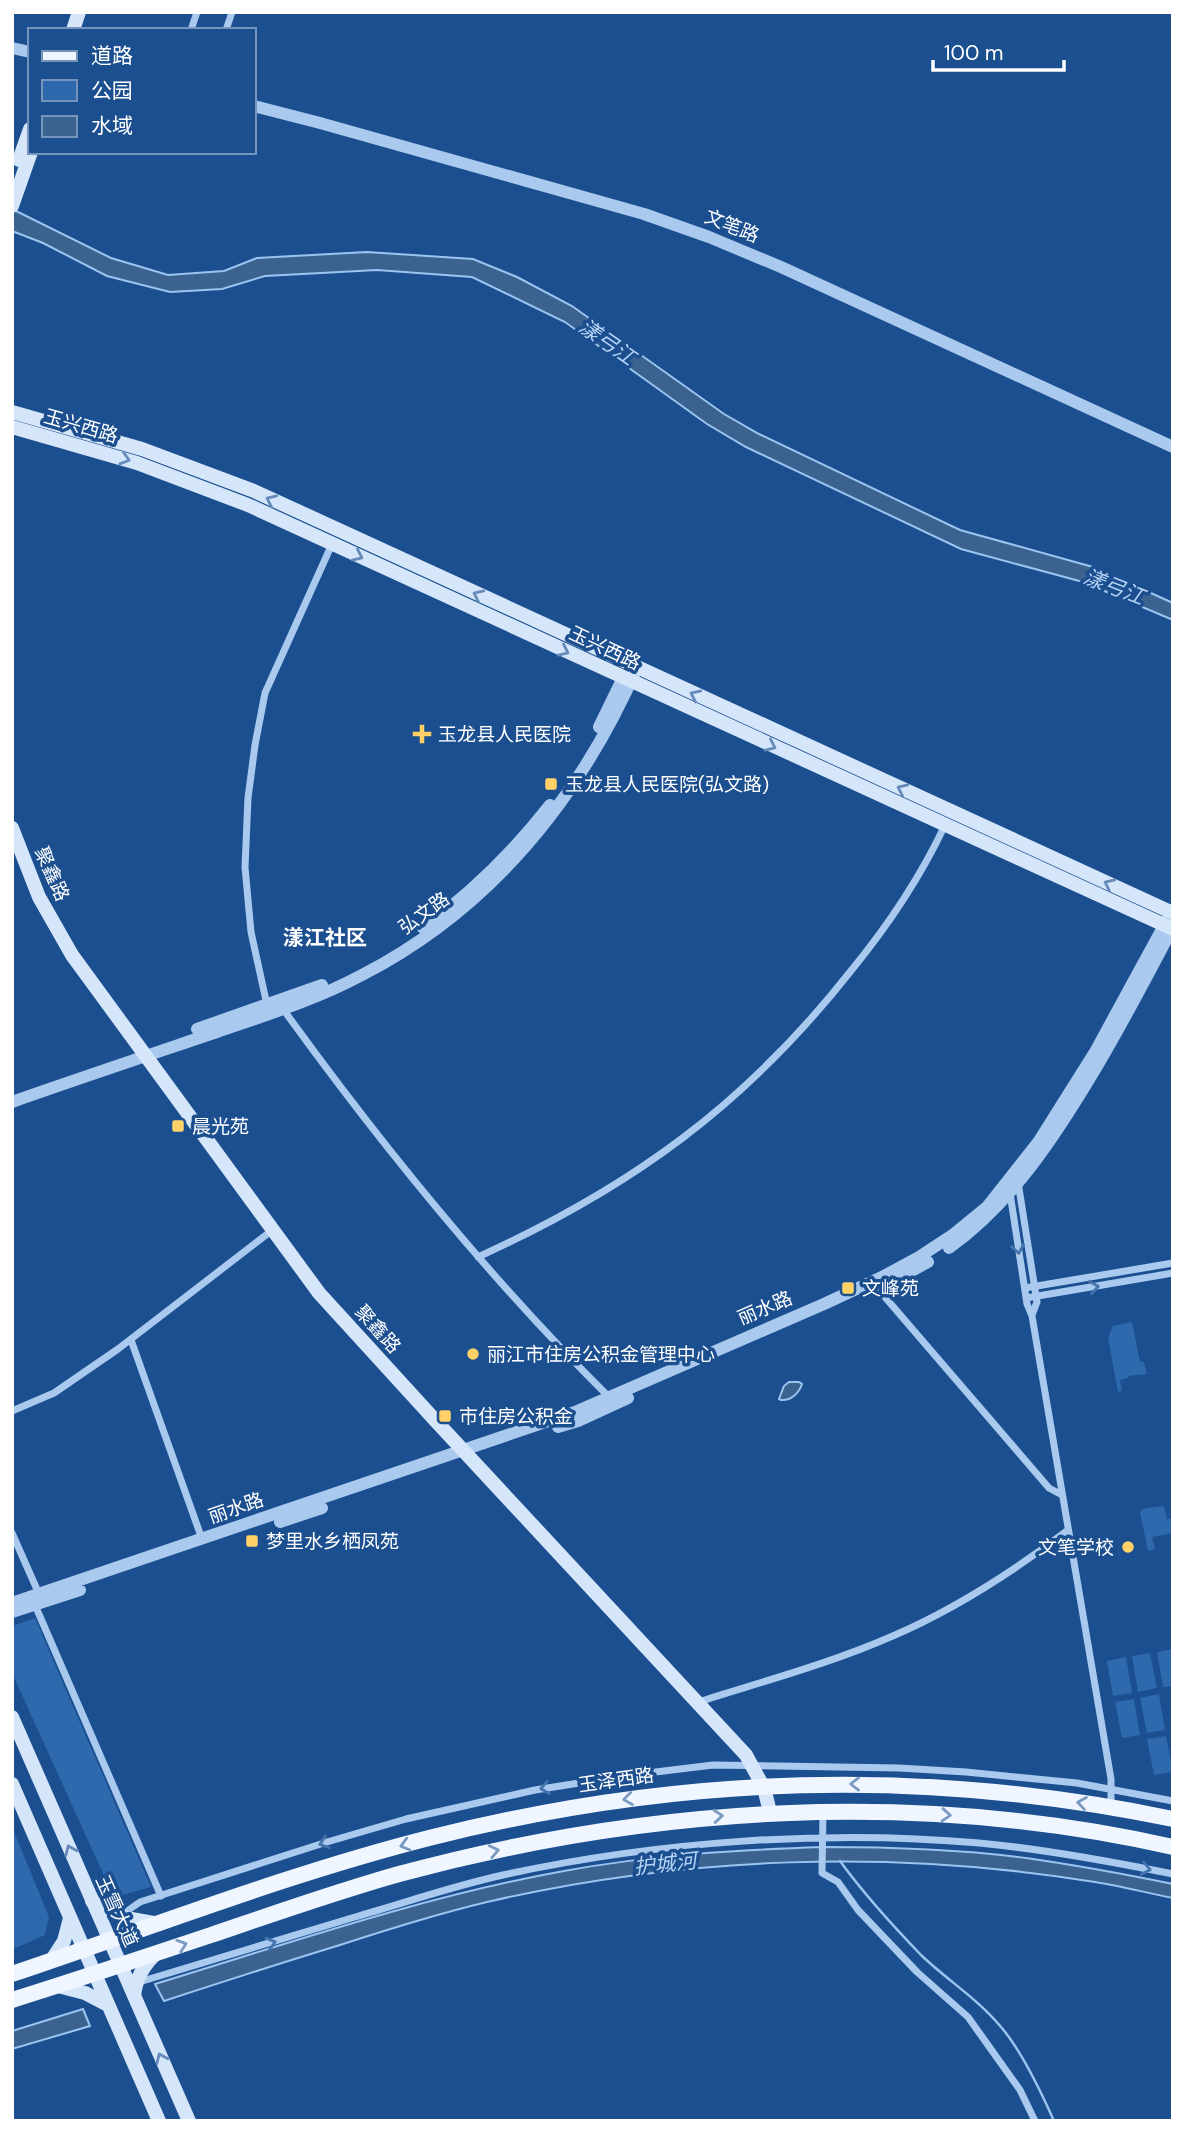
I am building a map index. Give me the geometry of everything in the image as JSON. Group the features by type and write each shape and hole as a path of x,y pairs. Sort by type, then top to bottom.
{"main road":[{"path":"12,179 28,135"},
{"path":"13,202 30,154"},
{"name":"玉兴西路","path":"12,412 129,445 217,476 945,825 1171,921"},
{"name":"玉兴西路","path":"12,427 174,476 248,505 630,673 1171,921"},
{"name":"聚鑫路","path":"12,828 29,874 61,937 139,1054 312,1298 698,1702 746,1755 748,1765"},
{"name":"聚鑫路","path":"12,855 54,942 319,1293 648,1660 748,1765 759,1786 766,1813"},
{"name":"玉雪大道","path":"12,1717 120,1966 135,1990 189,2121"},
{"name":"玉泽西路","path":"12,1974 347,1861 476,1827 616,1801 759,1786 846,1784 936,1787 1034,1796 1173,1819"},
{"path":"13,1789 159,2121"},
{"path":"12,2000 355,1887 471,1856 620,1828 694,1818 823,1811 909,1812 1075,1829 1173,1847"},
{"path":"92,1901 120,1916 160,1924"},
{"path":"51,1961 64,1941 70,1918"},
{"path":"135,1990 142,1969 157,1953"},
{"path":"58,1986 85,1993 108,2005"}],"street":[{"name":"文笔路","path":"256,106 320,122 644,214 709,237 1173,447"},
{"path":"267,1005 251,932 246,867 247,811 255,745 265,693 332,544"},
{"name":"弘文路","path":"12,1102 325,984 374,959 427,926 477,886 514,848 568,779 630,673"},
{"name":"弘文路","path":"12,1093 283,1009 339,987 379,967 432,933 482,893 521,853 558,808 596,750 630,673"},
{"path":"478,1257 608,1190 682,1140 734,1098 806,1025 859,962 921,872 945,825"},
{"name":"丽水路","path":"12,1612 37,1600 202,1539 578,1420 878,1289 914,1270 959,1241 993,1213 1068,1097 1171,921"},
{"path":"283,1009 358,1110 478,1257 553,1341 609,1397"},
{"path":"1013,1182 1037,1302 1032,1316"},
{"path":"1013,1182 1026,1298 1032,1316 1112,1789 1111,1807"},
{"name":"丽水路","path":"12,1603 37,1600 463,1456 575,1412 901,1268 937,1246 971,1220 1013,1182"},
{"path":"12,1411 64,1386 131,1340 266,1235"},
{"path":"1025,1289 1173,1263"},
{"path":"1026,1298 1173,1273"},
{"path":"878,1289 1049,1488 1062,1495"},
{"path":"131,1340 202,1539"},
{"path":"698,1702 845,1654 913,1627 988,1586 1068,1530"},
{"path":"12,1533 37,1600 161,1896"},
{"path":"120,1916 140,1902 354,1833 483,1801 579,1782 668,1769 748,1765 966,1772 1077,1783 1173,1801"},
{"path":"823,1811 822,1873 838,1881 858,1910 917,1972 968,2017 1020,2090 1035,2121"},
{"path":"135,1990 452,1888 585,1859 678,1848 822,1840 904,1839 977,1843 1084,1857 1173,1874"}],"green space":[{"path":"1132,1322 1140,1362 1144,1362 1147,1374 1128,1376 1120,1380 1122,1391 1118,1392 1108,1338 1113,1326"},
{"path":"1162,1506 1167,1519 1173,1518 1173,1533 1152,1537 1155,1549 1148,1551 1140,1512 1142,1509"},
{"path":"35,1618 151,1887 119,1896 111,1891 12,1673 12,1626"},
{"path":"1173,1649 1173,1686 1163,1687 1157,1652"},
{"path":"1150,1653 1157,1688 1138,1692 1132,1656"},
{"path":"1126,1657 1132,1693 1113,1696 1107,1661"},
{"path":"1159,1694 1165,1730 1147,1733 1140,1698"},
{"path":"1134,1699 1140,1735 1122,1738 1115,1702"},
{"path":"1166,1736 1173,1772 1154,1775 1147,1739"},
{"path":"12,1827 49,1917 45,1935 13,1949"}],"water":[{"name":"漾弓江","path":"12,209 111,258 168,275 224,271 257,258 367,252 473,259 517,277 572,306 724,414 759,434 960,530 1093,567 1173,603 1173,620 1083,582 961,549 746,447 707,424 565,322 472,277 377,270 265,276 222,289 170,292 107,276 43,243 12,231"},
{"path":"789,1382 802,1384 791,1398 779,1399 784,1386"},
{"name":"护城河","path":"823,1847 925,1849 1026,1858 1173,1884 1173,1898 1095,1882 1019,1871 943,1865 790,1862 714,1867 638,1875 487,1902 395,1928 164,2001 155,1984 409,1907 512,1881 596,1865 661,1857"},
{"path":"83,2009 90,2026 12,2049 12,2031"}],"waterway":[{"path":"840,1861 879,1910 921,1955 982,2007 1001,2027 1023,2059 1054,2121"}],"place":[{"name":"玉龙县人民医院","path":"422,734"},
{"name":"玉龙县人民医院(弘文路)","path":"551,784"},
{"name":"晨光苑","path":"178,1126"},
{"name":"文峰苑","path":"848,1288"},
{"name":"丽江市住房公积金管理中心","path":"473,1354"},
{"name":"市住房公积金","path":"445,1416"},
{"name":"梦里水乡栖凤苑","path":"252,1541"},
{"name":"文笔学校","path":"1128,1547"}],"district":[{"name":"漾江社区","path":"325,938"}]}
